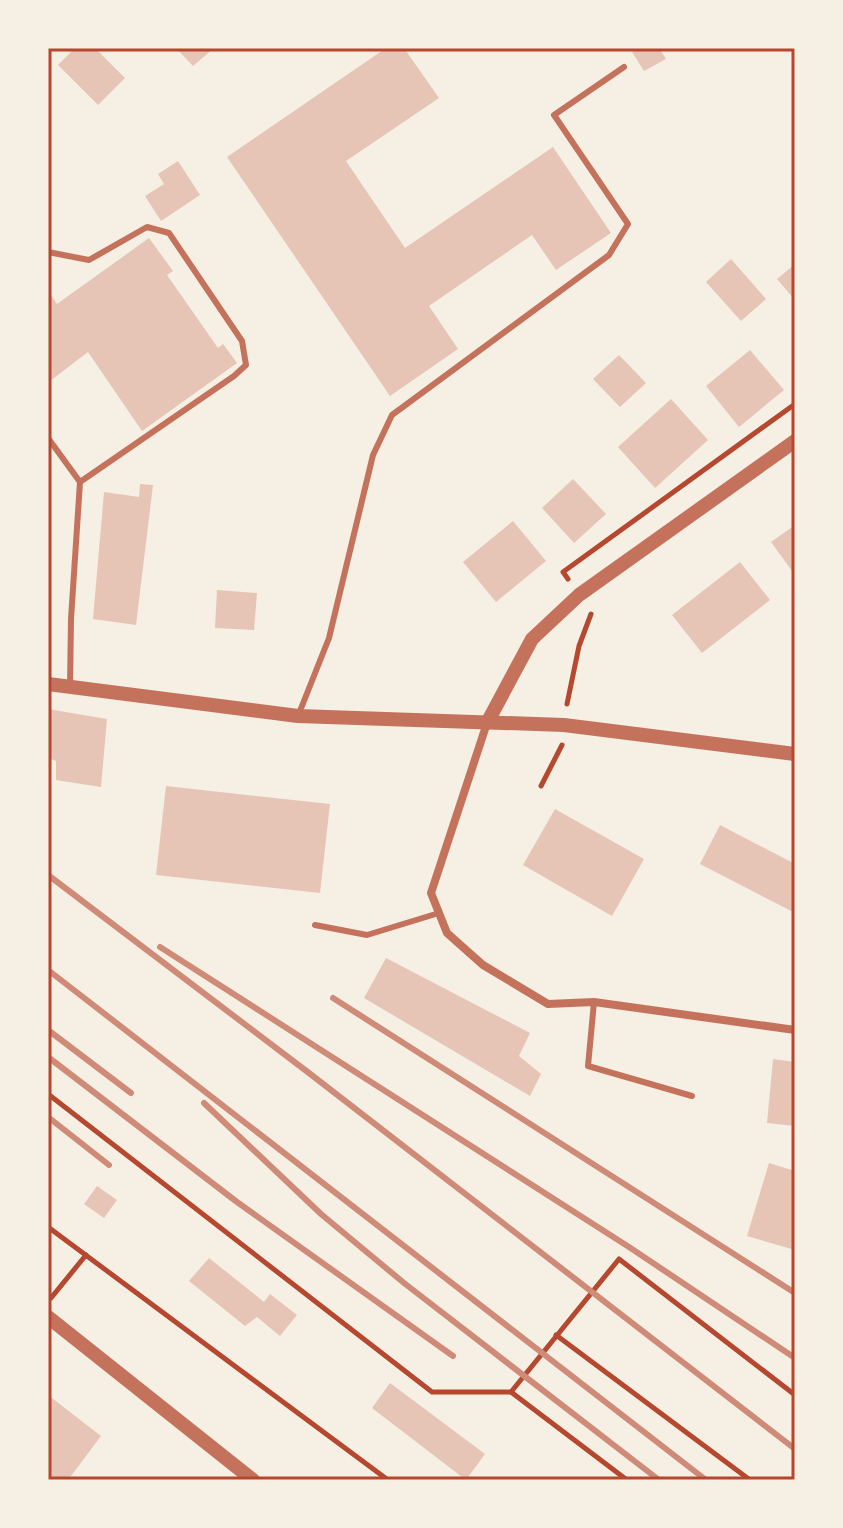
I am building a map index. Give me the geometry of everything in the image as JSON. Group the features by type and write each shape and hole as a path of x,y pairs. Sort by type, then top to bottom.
{"street":[{"path":"795,441 579,595 532,639 487,723 431,893 447,933 483,965 548,1004 594,1002 795,1030"},
{"path":"48,684 298,716 564,725 795,754"},
{"path":"48,1317 253,1480"}],"lane":[{"path":"298,716 329,638 373,455 392,415 609,255 628,224 554,115 624,67"},
{"path":"48,252 89,260 147,227 169,233 242,341 246,365 80,482"},
{"path":"48,438 80,482 70,687"},
{"path":"315,925 367,935 439,913"},
{"path":"594,1002 588,1066 692,1096"}],"path":[{"path":"569,694 579,646 592,616"},
{"path":"541,786 562,747"},
{"path":"48,1094 432,1392 511,1392 627,1480"},
{"path":"48,1227 388,1480"},
{"path":"49,1300 86,1255"},
{"path":"511,1392 619,1259 795,1395"},
{"path":"556,1335 750,1480"}],"building":[{"path":"75,48 95,48 125,78 98,105 58,65"},
{"path":"176,48 214,48 193,66"},
{"path":"386,48 404,48 439,98 346,161 405,248 553,147 611,233 556,270 532,235 429,306 458,349 390,396 227,157"},
{"path":"639,48 659,48 666,59 644,71 632,52"},
{"path":"178,161 200,195 161,221 145,196 164,184 158,174"},
{"path":"149,238 173,271 167,275 218,348 223,344 237,363 142,431 88,352 50,381 48,291 57,304"},
{"path":"731,259 766,299 741,321 706,282"},
{"path":"795,264 795,300 777,279"},
{"path":"750,350 784,390 739,427 706,386"},
{"path":"619,355 646,383 620,407 593,379"},
{"path":"671,399 708,440 655,488 618,447"},
{"path":"573,479 606,514 574,543 542,508"},
{"path":"140,484 153,485 136,625 93,619 104,492 139,497"},
{"path":"513,521 546,561 496,602 463,562"},
{"path":"795,525 795,575 771,542"},
{"path":"740,562 770,600 702,653 672,615"},
{"path":"217,590 257,593 254,630 215,628"},
{"path":"48,709 107,719 101,787 56,780 56,761 48,758"},
{"path":"166,786 330,804 320,893 156,875"},
{"path":"555,809 644,859 612,916 523,865"},
{"path":"720,825 795,864 795,913 700,864"},
{"path":"386,958 530,1033 519,1056 541,1074 530,1096 364,998"},
{"path":"773,1059 795,1062 795,1126 767,1123"},
{"path":"769,1163 795,1171 795,1250 747,1236"},
{"path":"97,1186 117,1200 104,1218 84,1204"},
{"path":"209,1258 264,1302 270,1294 297,1315 280,1336 257,1317 245,1326 189,1281"},
{"path":"390,1383 485,1454 466,1480 372,1408"},
{"path":"48,1395 101,1436 68,1480 48,1480"}],"railway":[{"path":"48,875 795,1449"},
{"path":"160,947 629,1247 795,1358"},
{"path":"48,970 706,1480"},
{"path":"333,998 795,1293"},
{"path":"48,1030 131,1093"},
{"path":"48,1057 237,1202 453,1356"},
{"path":"204,1103 321,1214 404,1283 659,1480"},
{"path":"48,1117 109,1165"}]}
